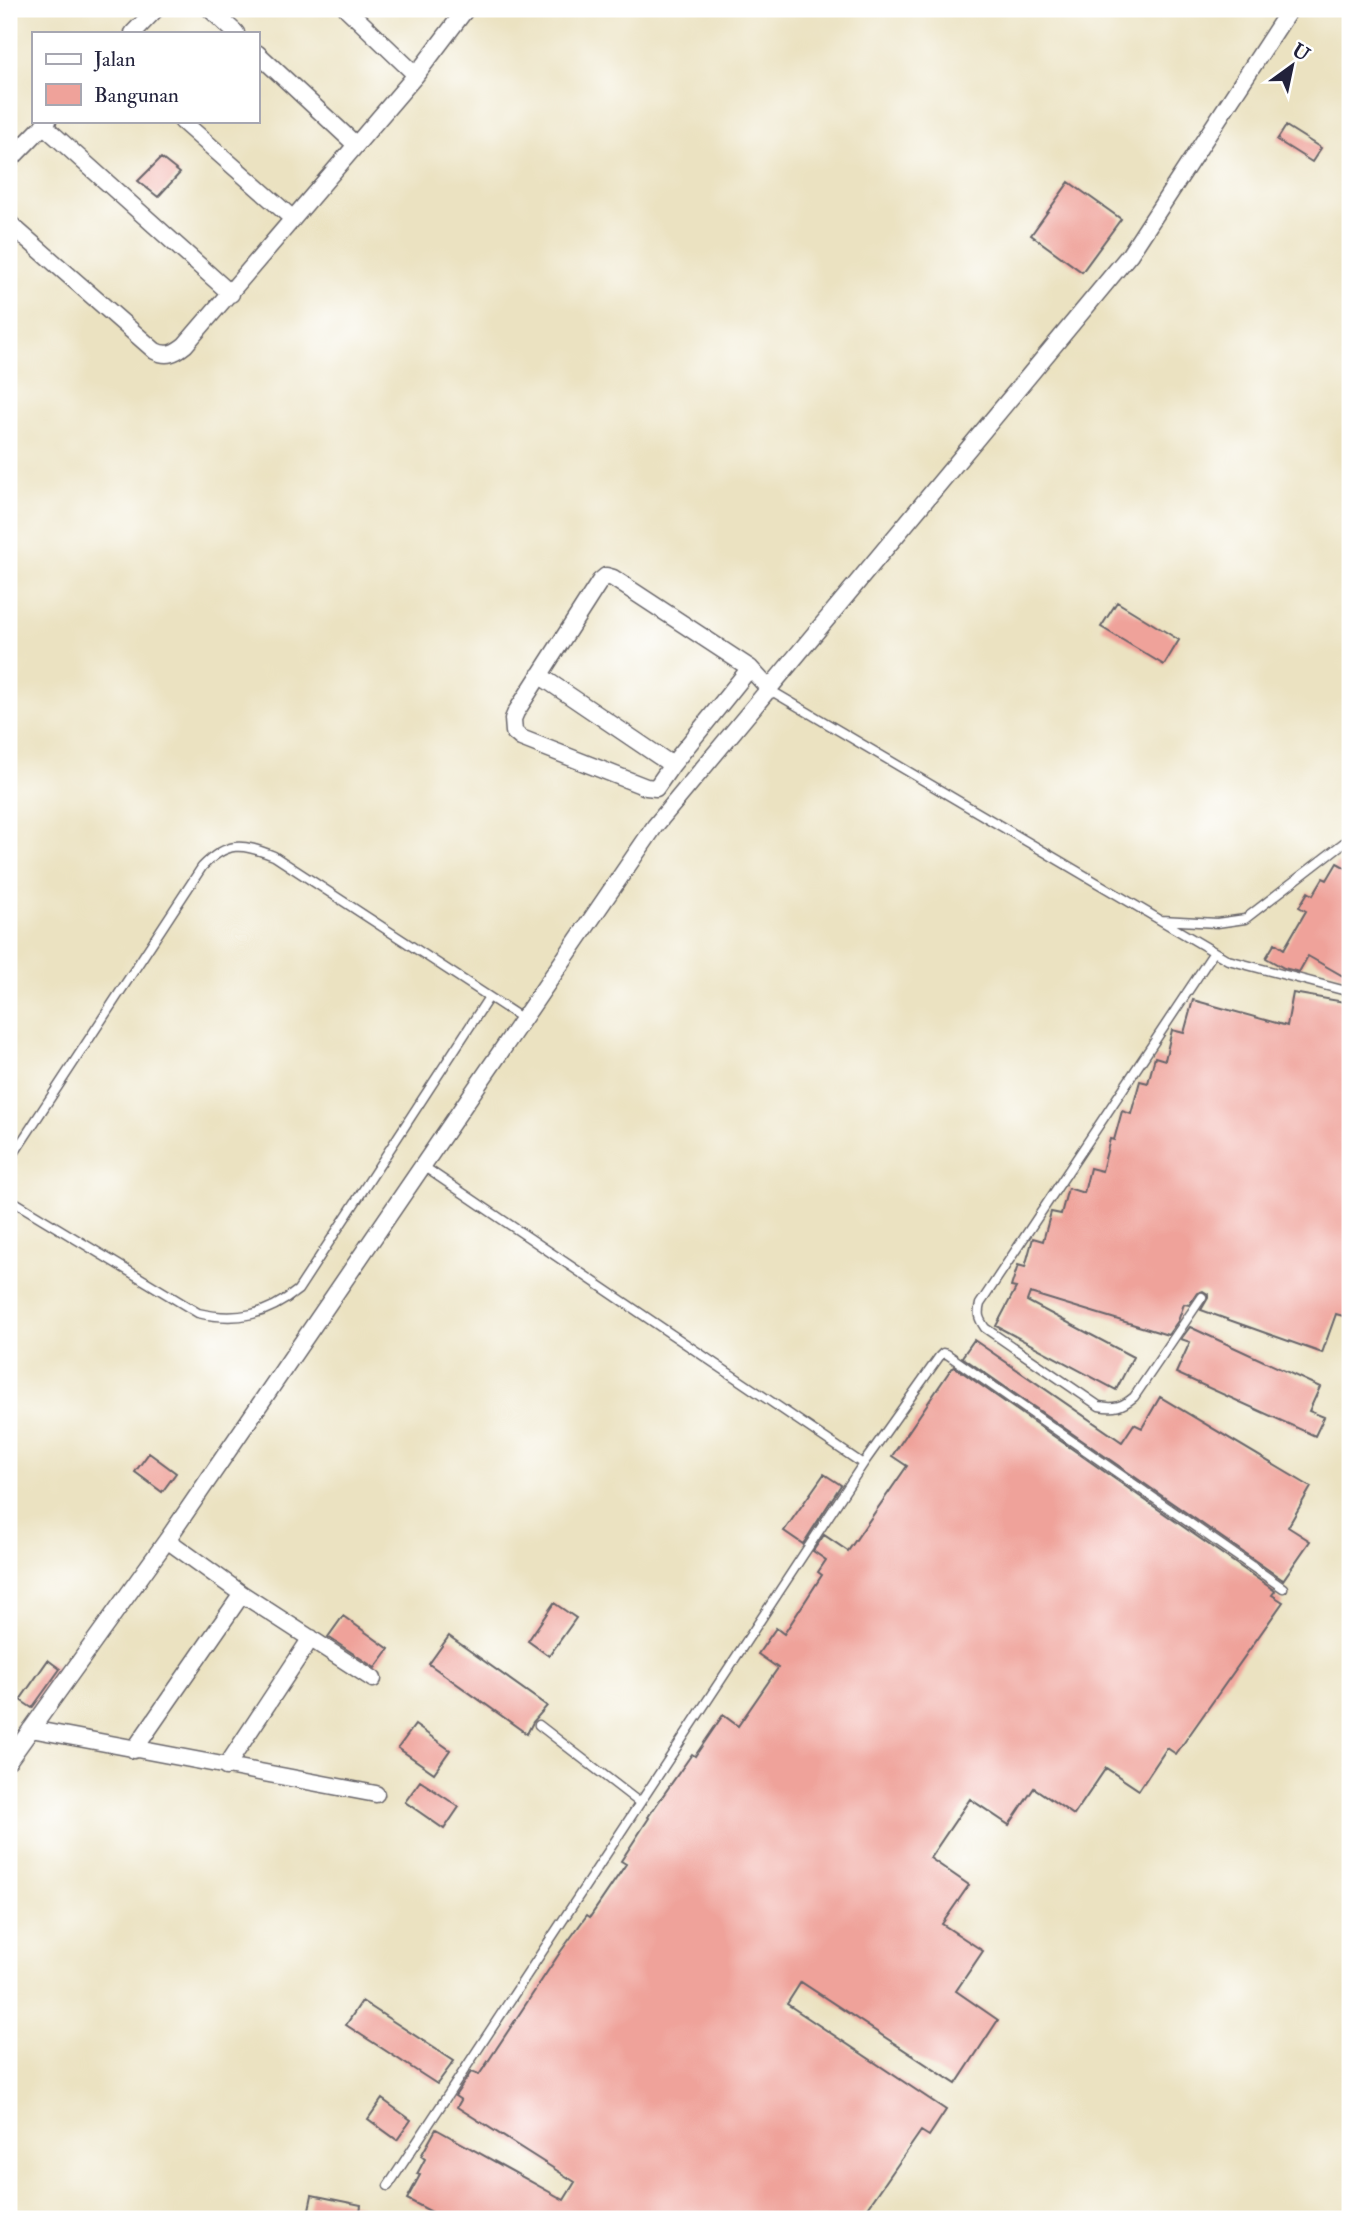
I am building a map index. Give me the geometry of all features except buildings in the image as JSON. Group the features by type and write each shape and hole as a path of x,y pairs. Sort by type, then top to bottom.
{"street":[{"path":"134,32 156,9"},
{"path":"210,9 235,32"},
{"path":"347,9 416,75"},
{"path":"9,223 162,354 169,355 185,345 231,294 416,75 466,9"},
{"path":"9,1760 167,1540 655,826 1130,254 1290,9"},
{"path":"259,55 356,145"},
{"path":"183,122 293,219"},
{"path":"9,161 45,123 231,294"},
{"path":"750,668 659,785 650,788 517,736 514,732 513,719 600,581 606,576 750,668 770,690"},
{"path":"539,676 672,765"},
{"path":"167,1540 242,1594 373,1679"},
{"path":"134,1751 242,1594"},
{"path":"226,1767 311,1638"},
{"path":"30,1730 376,1794"}],"lane":[{"path":"770,690 1157,919 1235,962 1350,992"},
{"path":"1157,919 1216,923 1245,919 1350,838"},
{"path":"9,1160 202,867 214,855 230,846 251,847 274,856 523,1019"},
{"path":"1202,1297 1134,1397 1124,1406 1111,1408 1099,1406 985,1328 979,1320 978,1312 980,1304 1214,951"},
{"path":"9,1195 13,1201 198,1313 218,1318 246,1316 279,1305 298,1290 489,997"},
{"path":"423,1166 863,1464"},
{"path":"388,2186 863,1464 943,1353 1283,1588"},
{"path":"539,1725 640,1803"}]}
